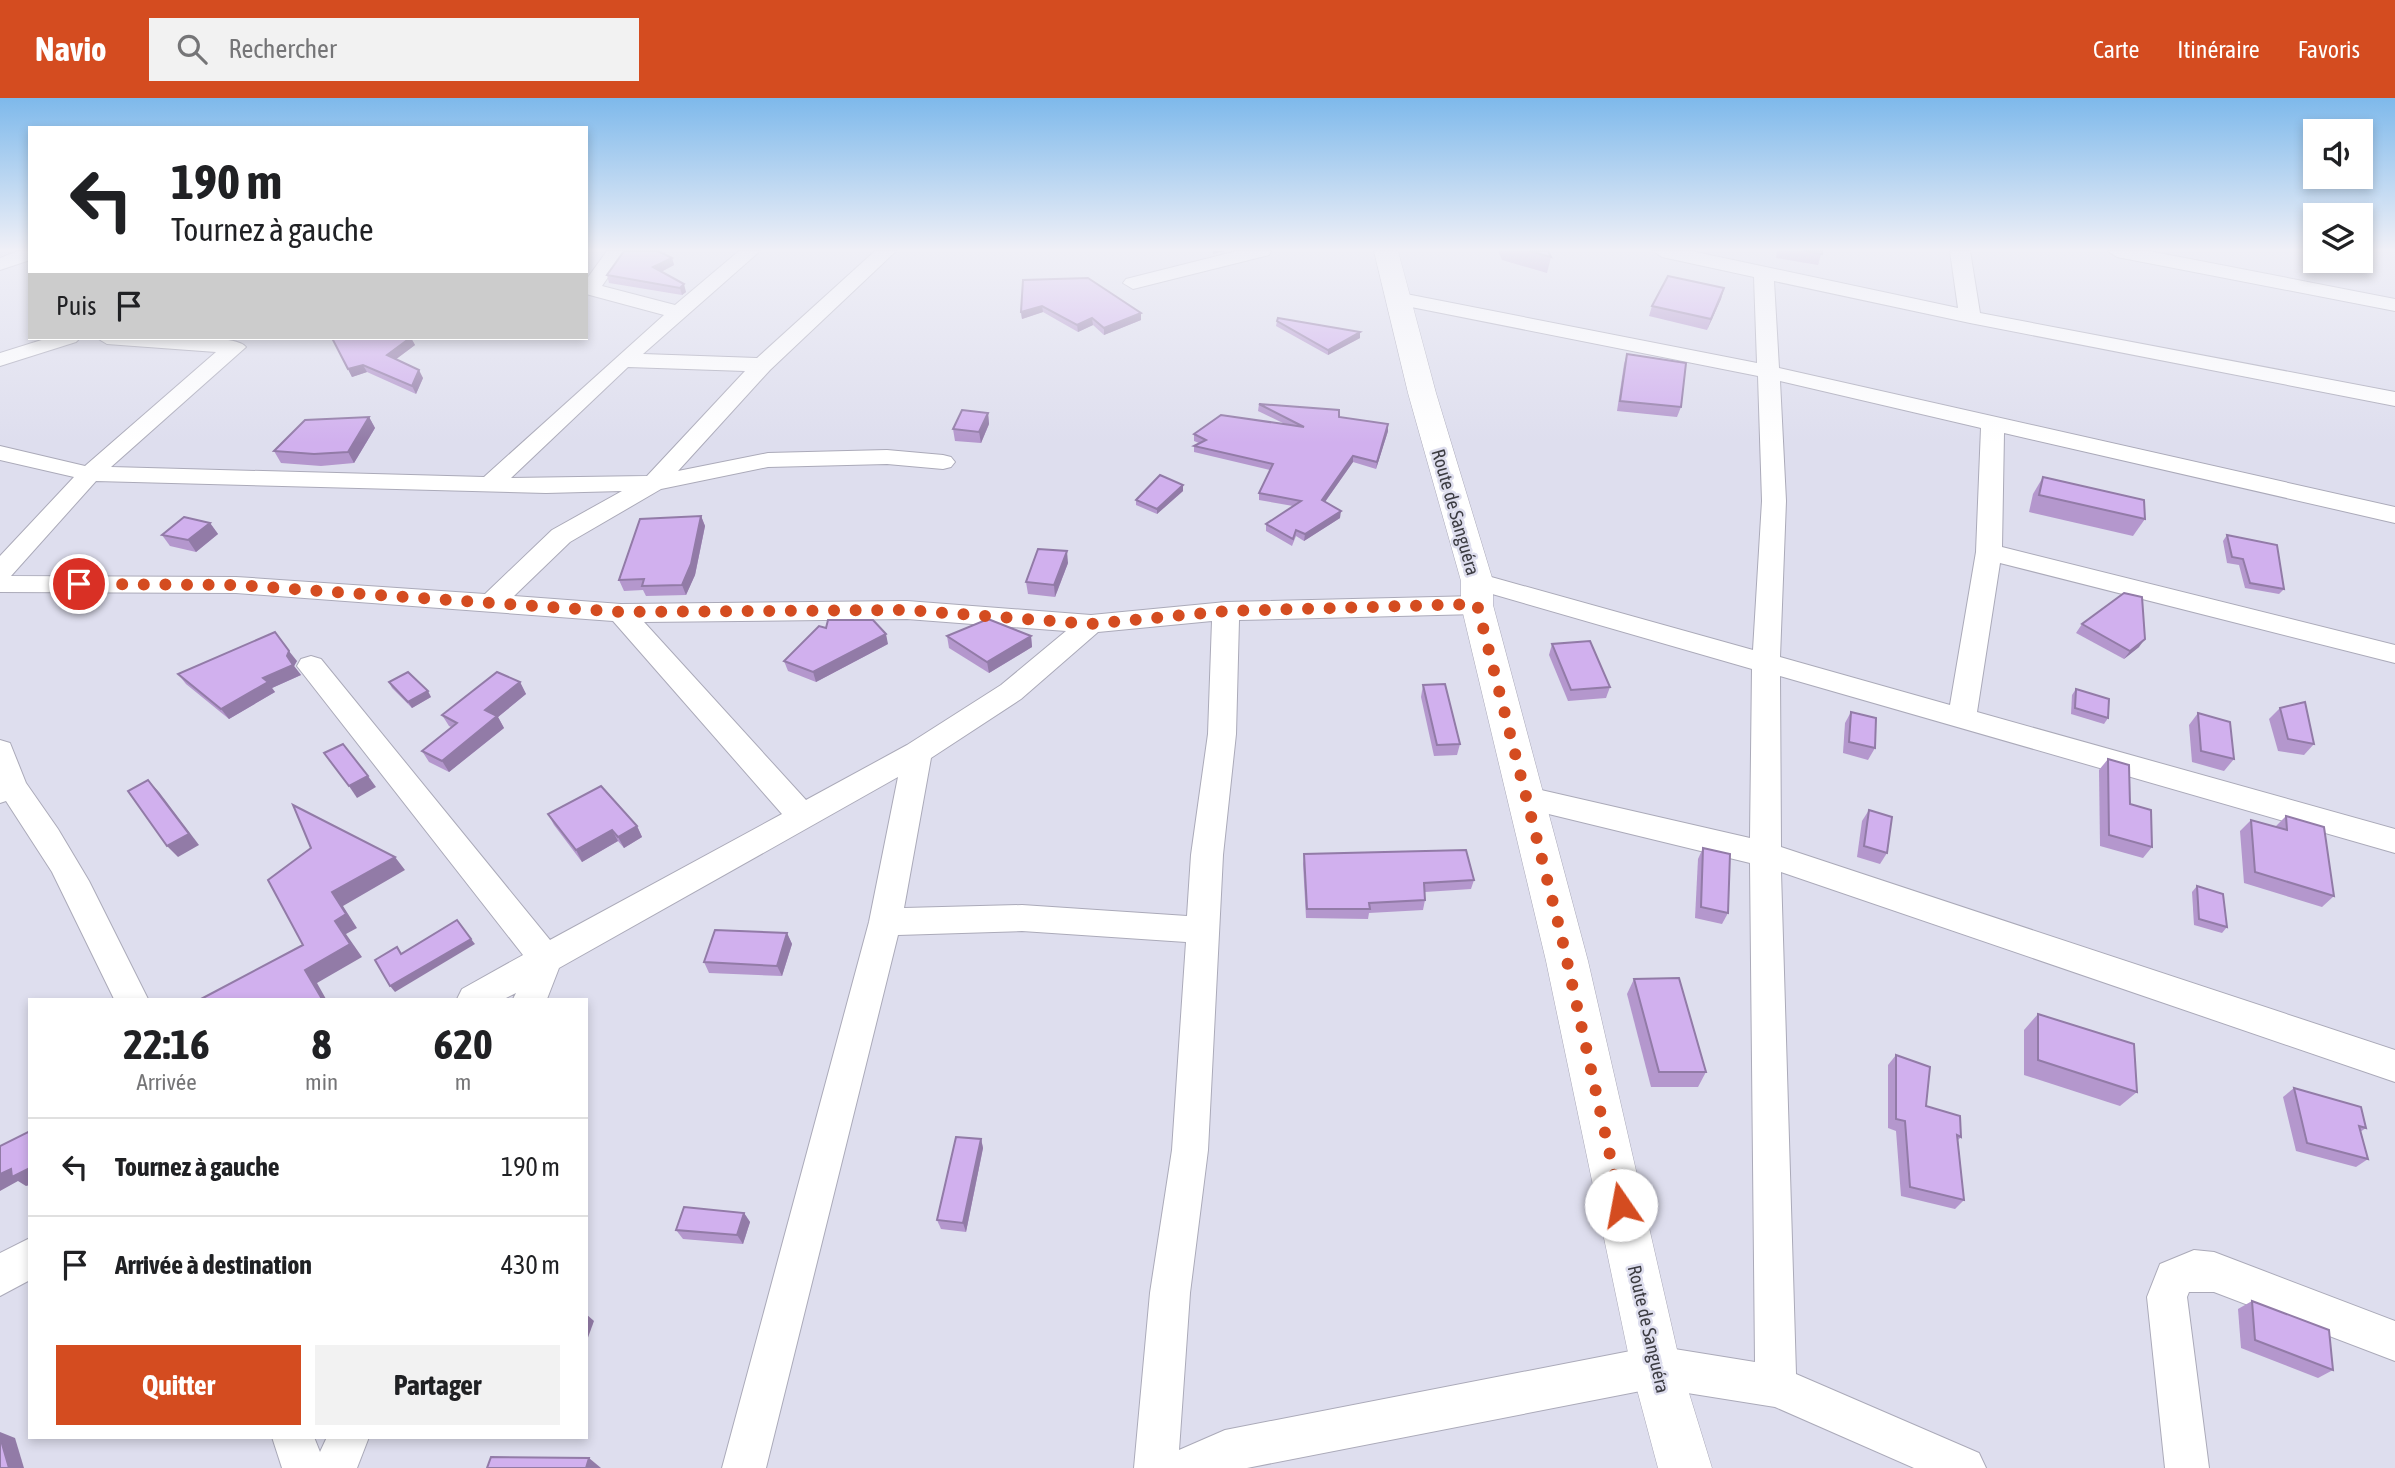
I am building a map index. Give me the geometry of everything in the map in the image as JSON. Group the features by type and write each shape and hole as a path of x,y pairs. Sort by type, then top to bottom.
{"street":[{"path":"492,483 674,315"},
{"path":"494,602 561,536 654,483 762,365 817,315"},
{"name":"Route de Sanguéra","path":"1401,315 1477,593 1528,798 1656,1367 1685,1468"},
{"path":"1481,315 1769,372 2395,515"},
{"path":"1766,315 1774,500 1766,664 1765,854 1776,1386"},
{"path":"1960,315 2395,400"},
{"path":"0,360 63,340"},
{"path":"0,572 90,474 235,347 135,340"},
{"path":"623,360 762,365"},
{"path":"1962,718 1989,552 1993,422"},
{"path":"0,453 90,474 546,486 654,483 768,460 887,457 943,462"},
{"path":"1989,552 2395,654"},
{"path":"0,584 236,585 621,612 907,610 1091,624 1477,593 1766,664 2395,841"},
{"path":"1156,1468 1170,1293 1190,1150 1207,855 1222,734 1227,611"},
{"path":"621,612 802,815"},
{"path":"476,998 917,753 1011,692 1091,624"},
{"path":"311,666 546,959"},
{"path":"0,751 6,790 33,813 84,897 131,998"},
{"path":"744,1468 885,922 917,753"},
{"path":"1528,798 1765,854 2395,1066"},
{"path":"885,922 1022,918 1202,930"},
{"path":"530,998 546,959"},
{"path":"0,1276 28,1258"},
{"path":"2187,1468 2167,1297 2174,1278 2194,1270 2214,1272 2395,1341"},
{"path":"1187,1468 1225,1451 1656,1367 1776,1386 1964,1468"},
{"path":"294,1439 304,1468"},
{"path":"335,1468 347,1439"}],"building":[{"path":"1058,315 1136,315 1104,328 1092,318 1077,325"},
{"path":"1693,315 1713,315 1711,319"},
{"path":"1278,318 1360,332 1328,350 1277,321"},
{"path":"333,340 407,340 387,355 419,370 412,386 363,365 348,369"},
{"path":"1627,354 1686,363 1681,407 1620,401"},
{"path":"1259,404 1339,410 1339,417 1388,424 1377,462 1353,456 1322,500 1341,511 1305,534 1296,530 1293,539 1266,524 1301,501 1259,493 1273,464 1194,446 1206,440 1194,434 1221,415 1304,427"},
{"path":"962,410 988,413 979,432 953,429"},
{"path":"369,417 348,452 314,454 274,451 305,420"},
{"path":"1160,475 1183,485 1157,509 1136,500"},
{"path":"2043,477 2144,500 2145,519 2039,495"},
{"path":"701,516 691,564 682,585 642,586 644,579 619,580 640,519"},
{"path":"184,517 210,523 188,540 162,535"},
{"path":"2227,535 2277,545 2284,589 2250,583 2243,559 2232,557"},
{"path":"1038,549 1067,551 1054,585 1026,582"},
{"path":"2124,593 2142,597 2145,639 2130,651 2082,624"},
{"path":"988,619 1031,636 987,662 947,636"},
{"path":"828,620 873,620 886,634 813,672 784,661 819,626 826,628"},
{"path":"275,632 289,651 287,656 293,665 263,678 268,682 221,709 178,674"},
{"path":"1590,641 1610,687 1571,690 1552,644"},
{"path":"408,672 428,691 408,702 389,682"},
{"path":"497,672 520,682 485,710 497,716 442,761 422,751 457,723 442,715"},
{"path":"1445,684 1460,744 1437,745 1423,685"},
{"path":"2076,689 2109,699 2108,718 2075,708"},
{"path":"2305,702 2314,744 2288,739 2280,708"},
{"path":"1851,712 1876,718 1875,748 1849,742"},
{"path":"2198,713 2230,722 2234,759 2201,751"},
{"path":"343,744 368,776 349,786 324,753"},
{"path":"2108,759 2129,765 2130,804 2151,810 2152,847 2109,835"},
{"path":"148,780 189,834 167,846 128,791"},
{"path":"601,786 637,826 618,837 612,830 576,850 548,814"},
{"path":"293,805 395,857 332,892 346,914 335,921 350,944 305,970 321,998 203,998 303,945 268,880 311,848"},
{"path":"1869,810 1892,817 1887,853 1864,846"},
{"path":"2286,816 2324,827 2334,896 2255,872 2251,820 2287,830"},
{"path":"1703,848 1730,854 1728,913 1701,907"},
{"path":"1466,850 1474,880 1424,883 1425,900 1369,903 1370,909 1307,909 1304,854"},
{"path":"2197,886 2223,894 2227,927 2199,919"},
{"path":"457,920 471,939 390,986 375,960 397,947 401,954"},
{"path":"715,930 787,933 777,966 704,962"},
{"path":"1679,978 1706,1072 1659,1072 1634,979"},
{"path":"2038,1014 2134,1044 2137,1092 2038,1060"},
{"path":"1896,1055 1930,1067 1926,1106 1960,1116 1961,1137 1957,1135 1964,1200 1910,1187 1905,1121 1896,1119"},
{"path":"2294,1088 2361,1107 2366,1128 2359,1126 2368,1159 2307,1143"},
{"path":"28,1132 28,1169 12,1177 11,1169 0,1174 0,1146"},
{"path":"956,1137 981,1139 963,1223 937,1220"},
{"path":"684,1207 744,1213 737,1235 676,1230"},
{"path":"2252,1301 2329,1330 2333,1370 2255,1340"},
{"path":"0,1437 9,1468 0,1468"},
{"path":"491,1457 589,1458 586,1468 487,1468"}],"route":[{"path":"79,584 236,585 621,612 729,609 907,610 1091,624 1227,611 1477,604 1561,934 1621,1205"}]}
